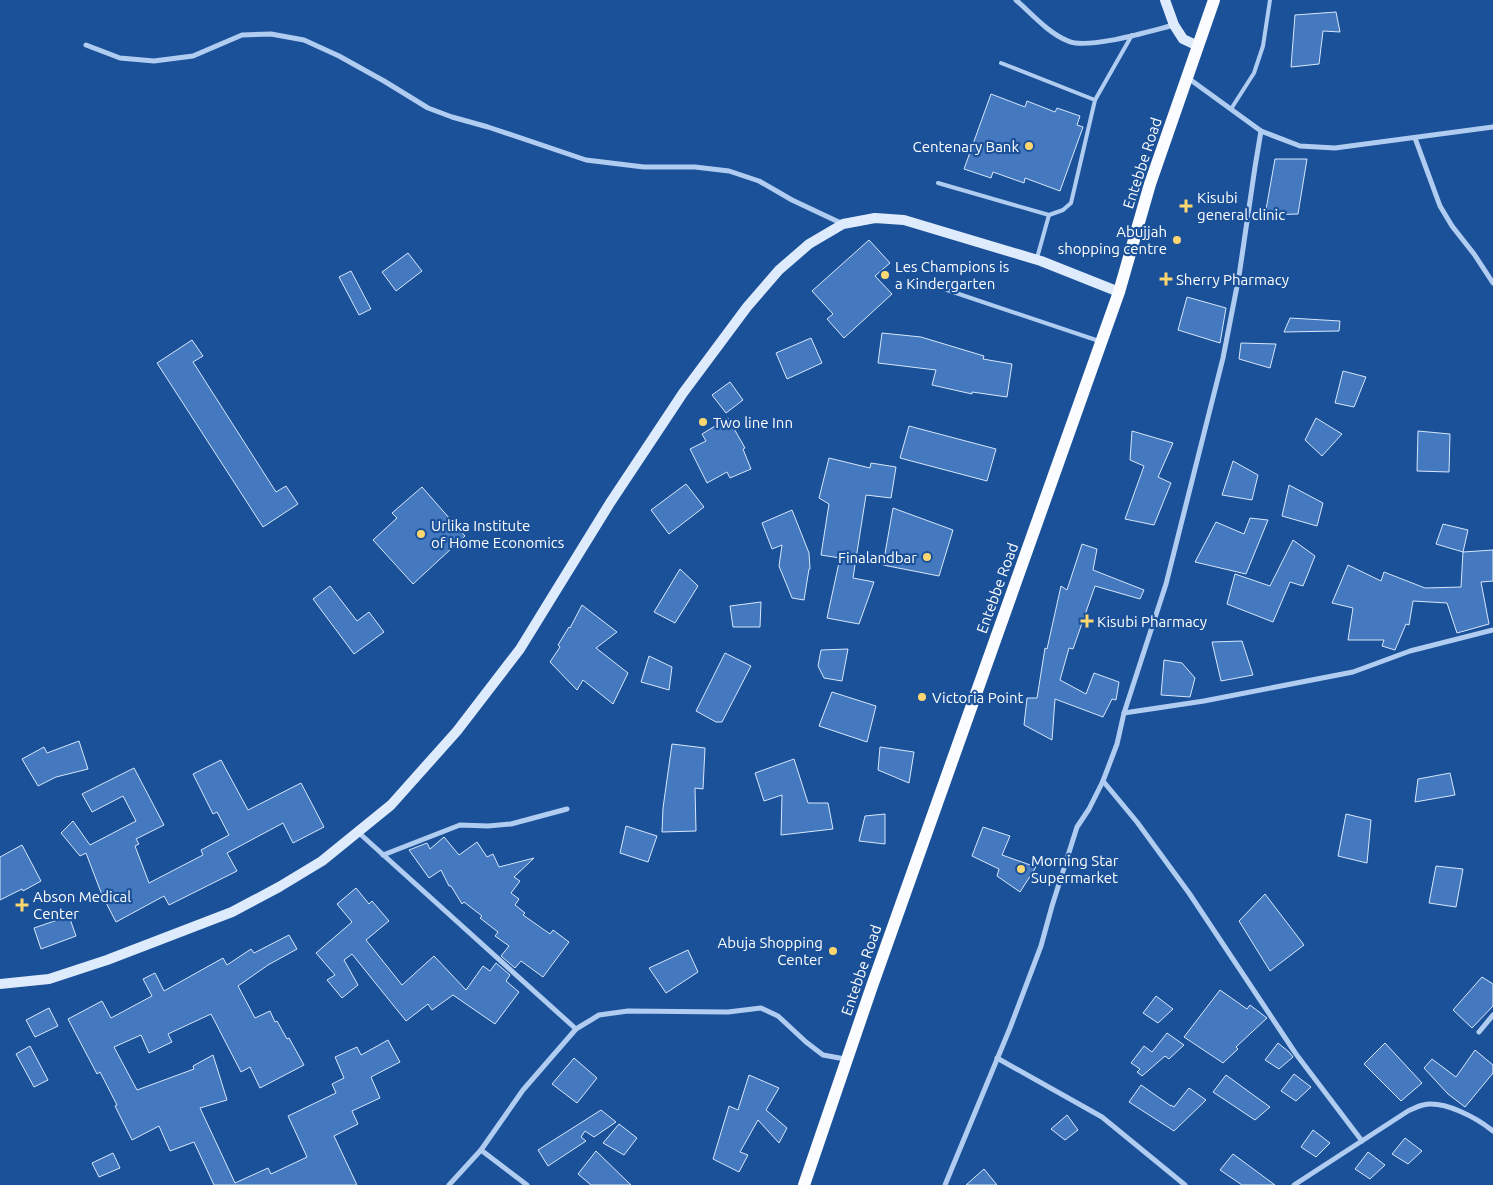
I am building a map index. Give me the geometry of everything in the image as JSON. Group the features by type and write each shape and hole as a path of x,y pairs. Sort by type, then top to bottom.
{"main road":[{"name":"Entebbe Road","path":"804,1185 1119,292 1150,184 1214,0"}],"street":[{"path":"1016,0 1048,30 1069,42 1092,44 1174,25"},
{"path":"1165,0 1174,25 1183,39 1198,46"},
{"path":"86,45 120,58 154,60 193,56 242,35 271,34 304,40 339,56 428,108 452,118 488,127 586,160 644,167 696,167 729,171 759,181 792,200 843,224"},
{"path":"1188,78 1261,132 1300,146 1335,148 1493,128"},
{"path":"945,1185 1041,946 1076,827 1089,809 1103,781 1117,744 1124,713 1166,584 1223,358 1239,276 1261,132"},
{"path":"1415,138 1440,206 1452,226 1493,282"},
{"path":"0,984 49,979 107,960 232,912 322,861 391,805 457,731 520,649 610,503 673,409 747,307 779,270 809,244 843,224 874,218 904,220 1036,260 1119,292"},
{"path":"1124,713 1204,701 1353,672 1410,652 1493,630"},
{"path":"1103,781 1137,822 1189,893 1296,1054 1362,1141"},
{"path":"383,855 460,825 488,826 511,824 566,809"},
{"path":"358,832 576,1029"},
{"path":"449,1185 481,1150 523,1090 576,1029 599,1015 616,1012 728,1012 761,1008 778,1016 823,1055 847,1060"},
{"path":"1479,1032 1493,1015"},
{"path":"997,1058 1102,1117 1185,1185"},
{"path":"1294,1185 1408,1111 1423,1105 1437,1104 1454,1110 1481,1122 1493,1131"},
{"path":"481,1150 527,1185"}],"lane":[{"path":"1231,109 1254,73 1263,46 1270,0"},
{"path":"938,183 1049,215 1062,210 1071,203 1095,100 1132,35"},
{"path":"1001,63 1095,100"},
{"path":"1036,260 1049,215"},
{"path":"946,290 1101,342"}],"building":[{"path":"1336,12 1340,32 1323,31 1319,64 1291,67 1295,15"},
{"path":"991,94 1025,107 1027,101 1055,112 1057,108 1080,116 1077,125 1083,127 1060,191 1025,178 1024,183 993,172 991,178 964,169"},
{"path":"1275,159 1307,159 1298,214 1265,215"},
{"path":"869,240 890,263 875,276 892,294 844,338 827,319 833,314 812,291"},
{"path":"408,253 422,271 396,291 382,272"},
{"path":"351,271 371,309 359,315 339,277"},
{"path":"1187,297 1226,308 1220,343 1178,330"},
{"path":"1290,318 1340,321 1339,331 1284,332"},
{"path":"882,333 921,337 984,356 983,359 1012,364 1007,397 972,392 972,394 932,385 936,370 878,363"},
{"path":"811,338 822,363 787,379 776,353"},
{"path":"192,340 203,356 193,362 276,492 286,486 298,504 263,527 157,363"},
{"path":"1241,343 1276,344 1270,368 1239,359"},
{"path":"1343,371 1366,377 1354,407 1335,403"},
{"path":"730,382 743,400 726,413 712,395"},
{"path":"728,418 745,448 743,449 751,469 730,478 727,472 707,483 690,449 706,441 702,434"},
{"path":"1316,418 1342,434 1322,456 1305,440"},
{"path":"909,426 996,449 987,481 900,458"},
{"path":"1132,431 1173,443 1158,477 1171,483 1154,525 1125,519 1144,466 1130,460"},
{"path":"1418,431 1450,434 1449,472 1417,471"},
{"path":"829,458 870,468 871,463 896,467 891,498 866,495 853,578 874,582 859,624 827,618 840,558 821,555 829,504 819,498"},
{"path":"1233,461 1258,475 1252,500 1222,495"},
{"path":"686,484 704,507 669,534 651,510"},
{"path":"1289,485 1323,503 1317,526 1282,516"},
{"path":"422,487 465,536 413,584 373,540 397,518 392,513"},
{"path":"893,508 953,530 939,576 883,565"},
{"path":"792,510 809,553 810,569 804,600 792,598 779,566 782,545 772,549 762,523"},
{"path":"1250,518 1268,520 1246,574 1195,562 1216,522 1244,534"},
{"path":"1443,524 1468,530 1463,552 1436,544"},
{"path":"1293,540 1315,556 1303,586 1290,582 1273,622 1227,604 1235,574 1270,586"},
{"path":"1082,544 1097,549 1093,570 1144,590 1140,599 1095,586 1073,649 1069,648 1060,680 1086,694 1094,673 1119,682 1116,700 1112,699 1103,717 1055,699 1052,740 1024,725 1027,698 1037,698 1045,648 1047,649 1061,586 1067,590"},
{"path":"1493,550 1493,581 1481,582 1489,624 1457,633 1447,603 1413,601 1409,625 1406,624 1395,650 1382,646 1384,640 1348,640 1353,608 1332,603 1348,565 1381,581 1384,572 1425,588 1461,587 1463,552"},
{"path":"680,569 698,586 675,623 654,612"},
{"path":"330,586 357,621 369,612 384,632 354,654 313,599"},
{"path":"761,602 760,627 733,627 730,606"},
{"path":"582,605 617,632 596,648 628,673 613,704 583,680 577,690 550,662"},
{"path":"1242,641 1253,675 1221,681 1212,642"},
{"path":"848,649 842,681 824,678 818,666 821,650"},
{"path":"725,653 751,666 722,722 716,722 696,711"},
{"path":"649,656 672,667 669,690 641,682"},
{"path":"1164,660 1182,663 1195,678 1190,697 1161,695"},
{"path":"832,692 876,706 867,742 819,726"},
{"path":"79,741 88,769 56,777 38,786 22,759 44,747 47,753"},
{"path":"672,744 705,748 703,789 695,788 696,831 662,832 663,808"},
{"path":"880,747 914,752 909,783 878,770"},
{"path":"794,759 808,803 828,803 833,829 781,835 782,795 764,801 755,773"},
{"path":"221,760 248,810 301,783 324,827 293,843 283,823 227,853 237,871 169,905 164,896 116,922 102,895 86,853 80,856 61,833 73,821 90,845 136,821 123,796 92,812 82,794 134,768 164,825 136,839 139,844 135,846 149,883 203,855 201,850 229,835 217,812 213,814 193,774"},
{"path":"1450,773 1455,795 1415,802 1418,779"},
{"path":"885,814 885,844 859,841 865,816"},
{"path":"1346,814 1371,820 1367,863 1338,856"},
{"path":"626,826 657,836 648,862 620,853"},
{"path":"983,827 1010,836 1002,855 1036,867 1020,892 997,876 999,869 972,856"},
{"path":"444,837 459,855 477,842 487,857 493,854 499,867 534,858 514,877 520,881 511,893 519,899 515,905 525,913 523,915 550,934 553,930 569,942 543,977 521,961 515,968 501,956 509,946 495,936 498,932 464,902 462,904 451,886 449,886 441,870 429,878 409,850 427,843 430,849"},
{"path":"22,845 41,881 23,891 22,889 0,900 0,857"},
{"path":"1436,866 1463,869 1456,907 1429,903"},
{"path":"356,888 369,904 372,901 389,921 366,940 402,985 434,956 466,990 483,966 490,971 496,963 510,975 506,981 519,992 495,1024 453,995 432,1010 428,1004 406,1021 352,954 344,960 358,985 342,998 327,980 335,975 316,953 352,922 337,904"},
{"path":"1265,894 1304,945 1270,971 1239,921"},
{"path":"69,916 76,936 41,949 34,928"},
{"path":"289,935 297,949 268,965 238,986 255,1018 270,1011 275,1022 277,1021 287,1039 289,1038 304,1065 260,1088 250,1067 241,1072 211,1014 168,1034 172,1042 149,1053 141,1035 114,1047 137,1090 194,1069 193,1066 213,1055 227,1100 200,1108 235,1183 268,1168 271,1174 307,1157 288,1116 336,1093 332,1084 344,1078 335,1057 357,1047 361,1055 388,1040 400,1062 371,1077 380,1098 352,1111 358,1124 334,1136 357,1185 214,1185 194,1142 170,1151 159,1126 132,1140 100,1072 97,1074 68,1019 102,1001 111,1018 152,996 143,979 155,973 164,991 223,958 227,965 251,949 254,953"},
{"path":"688,950 698,972 666,993 649,968"},
{"path":"1482,977 1493,984 1493,1006 1472,1028 1453,1010"},
{"path":"1220,990 1247,1009 1250,1005 1267,1018 1236,1047 1238,1049 1223,1063 1184,1037"},
{"path":"1156,996 1173,1009 1158,1023 1143,1013"},
{"path":"49,1008 58,1026 35,1037 26,1020"},
{"path":"1167,1033 1184,1045 1169,1059 1165,1056 1142,1076 1137,1072 1140,1069 1131,1063 1144,1046 1152,1052"},
{"path":"1278,1043 1293,1057 1279,1069 1265,1060"},
{"path":"1385,1043 1422,1083 1401,1101 1364,1064"},
{"path":"30,1046 48,1080 34,1087 16,1054"},
{"path":"1475,1050 1493,1065 1493,1073 1465,1107 1448,1094 1424,1068 1432,1059 1456,1077"},
{"path":"574,1058 597,1078 577,1103 552,1084"},
{"path":"1294,1074 1311,1087 1296,1101 1281,1091"},
{"path":"749,1075 779,1088 766,1110 787,1128 779,1143 758,1120 740,1152 748,1155 739,1172 713,1159 729,1106 738,1110"},
{"path":"1226,1075 1270,1107 1255,1120 1213,1092"},
{"path":"1141,1085 1174,1107 1189,1088 1206,1100 1174,1131 1129,1102"},
{"path":"601,1110 616,1122 594,1137 585,1131 581,1137 586,1141 548,1166 538,1150"},
{"path":"1067,1115 1078,1130 1065,1140 1051,1129"},
{"path":"619,1124 637,1138 624,1155 603,1143"},
{"path":"1313,1130 1330,1143 1316,1157 1301,1147"},
{"path":"1405,1138 1422,1151 1408,1164 1392,1154"},
{"path":"596,1151 631,1185 591,1185 578,1174"},
{"path":"1368,1152 1385,1165 1370,1179 1355,1169"},
{"path":"113,1153 120,1168 99,1177 92,1163"},
{"path":"1233,1154 1275,1185 1242,1185 1220,1170"},
{"path":"984,1169 997,1185 966,1185"}],"place":[{"name":"Centenary Bank","path":"1029,146"},
{"name":"Kisubi general clinic","path":"1186,206"},
{"name":"Abujjah shopping centre","path":"1177,240"},
{"name":"Les Champions is a Kindergarten","path":"885,275"},
{"name":"Sherry Pharmacy","path":"1166,279"},
{"name":"Two line Inn","path":"703,422"},
{"name":"Urlika Institute of Home Economics","path":"421,534"},
{"name":"Finalandbar","path":"927,557"},
{"name":"Kisubi Pharmacy","path":"1087,621"},
{"name":"Victoria Point","path":"922,697"},
{"name":"Morning Star Supermarket","path":"1021,869"},
{"name":"Abson Medical Center","path":"22,905"},
{"name":"Abuja Shopping Center","path":"833,951"}]}
